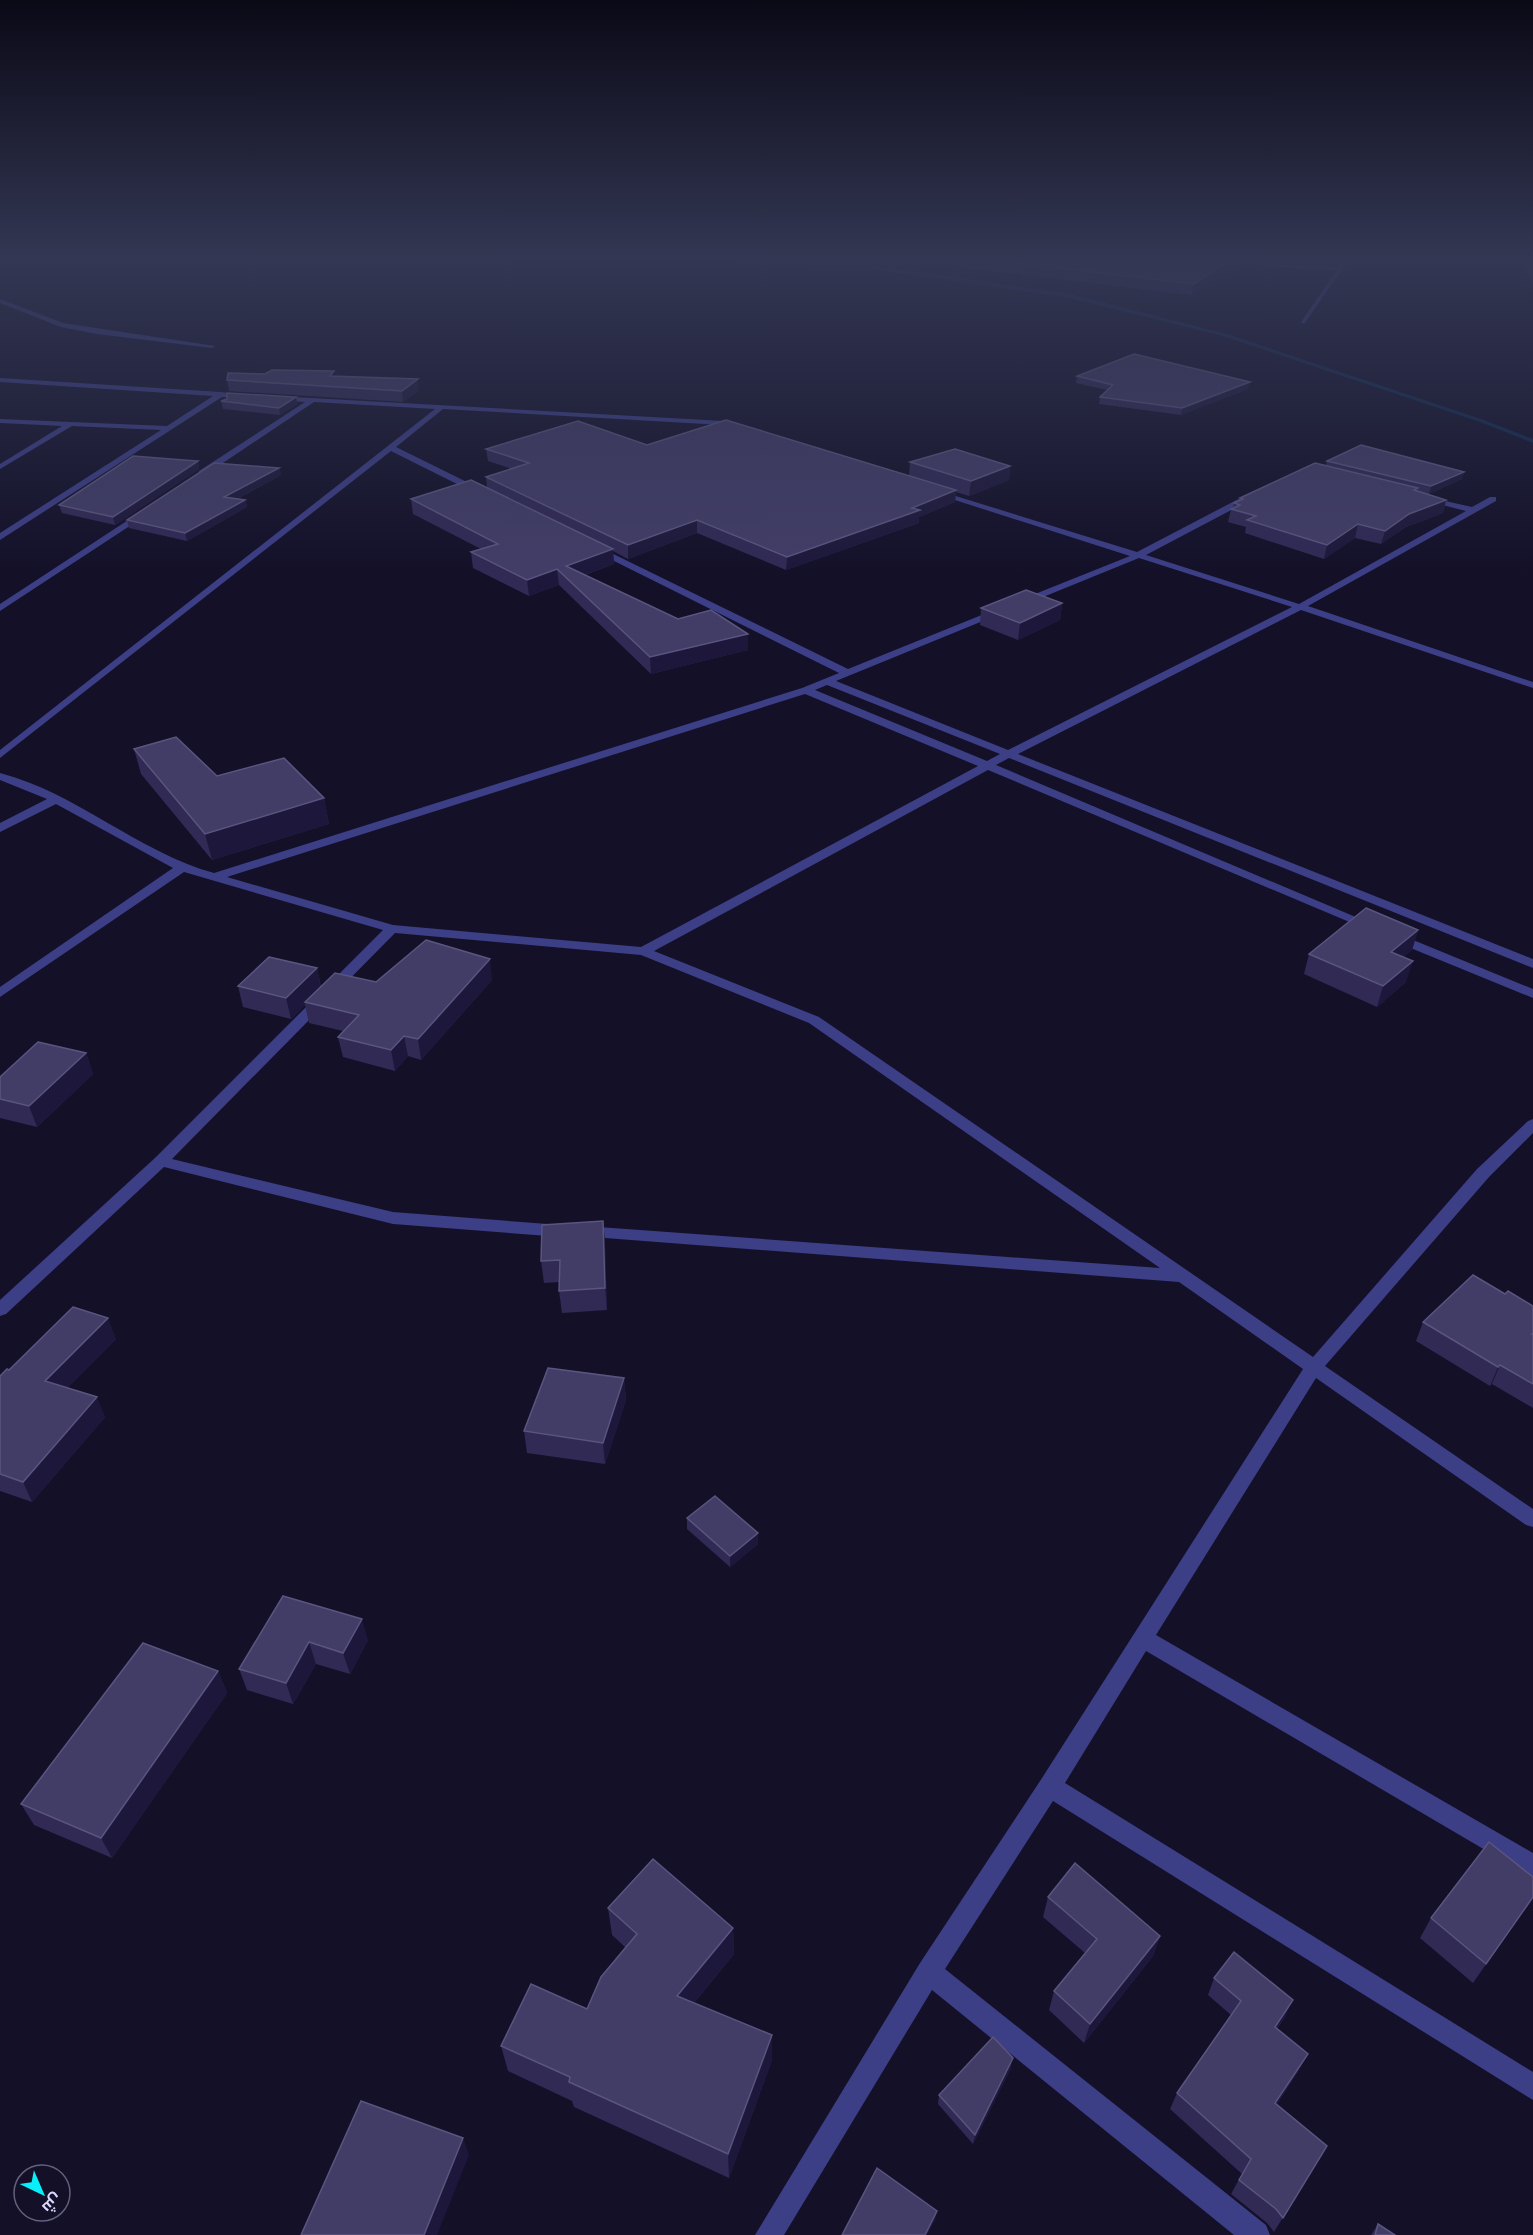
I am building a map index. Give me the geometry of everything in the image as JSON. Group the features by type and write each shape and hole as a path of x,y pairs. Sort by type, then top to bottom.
{"street":[{"path":"1,380 255,397"},
{"path":"0,537 221,394"},
{"path":"267,397 440,409 724,423 746,430"},
{"path":"195,478 312,400"},
{"path":"0,755 440,409"},
{"path":"0,421 171,428"},
{"path":"0,467 70,424"},
{"path":"391,448 486,495"},
{"path":"924,488 1300,607 1533,685"},
{"path":"214,877 806,690 1137,556 1262,490"},
{"path":"1416,496 1472,510"},
{"path":"643,951 1010,754 1300,607 1493,498"},
{"path":"0,608 156,504"},
{"path":"592,547 847,673"},
{"path":"826,681 1533,964"},
{"path":"806,690 1533,994"},
{"path":"0,776 56,800 182,868 392,929 643,951 814,1020 1533,1519"},
{"path":"0,828 56,800"},
{"path":"0,993 182,868"},
{"path":"0,1310 161,1161 392,929"},
{"path":"769,2235 929,1972 1050,1786 1314,1367 1483,1173 1533,1124"},
{"path":"161,1161 393,1218 1182,1276"},
{"path":"1142,1638 1533,1866"},
{"path":"1050,1786 1533,2087"},
{"path":"929,1972 1256,2235"}],"building":[{"path":"1105,365 1181,365 1250,382 1182,408 1100,397 1113,385 1077,376"},
{"path":"272,370 334,371 330,376 418,379 402,391 227,380 228,373 265,374"},
{"path":"227,393 296,397 279,408 221,401 227,399"},
{"path":"726,420 956,490 912,508 920,510 787,557 697,520 628,545 486,477 529,463 486,449 578,421 647,445"},
{"path":"1361,445 1464,472 1431,486 1327,461"},
{"path":"955,449 1010,466 971,481 910,462"},
{"path":"133,456 198,461 113,517 59,505"},
{"path":"214,463 279,468 224,497 245,500 185,533 127,520"},
{"path":"1315,463 1418,488 1414,490 1446,500 1409,514 1385,531 1358,524 1327,545 1247,520 1256,516 1231,509 1240,505 1234,503 1243,499 1240,498"},
{"path":"471,480 613,549 566,566 678,619 711,610 748,634 650,657 557,569 527,580 471,552 498,544 411,499"},
{"path":"1026,590 1062,603 1020,623 981,608"},
{"path":"176,737 217,776 284,758 324,798 205,834 134,749"},
{"path":"1366,908 1418,930 1391,952 1413,961 1383,986 1309,954"},
{"path":"426,940 490,959 418,1039 404,1036 391,1050 338,1037 359,1015 305,1002 335,973 376,982"},
{"path":"269,957 317,968 286,998 238,986"},
{"path":"38,1042 86,1053 29,1106 0,1099 0,1077"},
{"path":"603,1221 605,1288 559,1291 560,1260 541,1261 542,1225"},
{"path":"1473,1275 1505,1294 1508,1291 1533,1306 1533,1384 1500,1365 1498,1367 1423,1322"},
{"path":"73,1307 108,1318 45,1381 97,1397 23,1482 0,1474 0,1376 7,1369 9,1370"},
{"path":"548,1368 624,1378 603,1443 524,1431"},
{"path":"715,1496 758,1533 730,1556 687,1518"},
{"path":"283,1596 362,1619 343,1653 309,1642 286,1683 239,1669"},
{"path":"143,1643 218,1671 101,1838 21,1804"},
{"path":"1489,1842 1533,1877 1533,1897 1486,1964 1431,1918"},
{"path":"653,1859 733,1928 677,1996 772,2035 728,2154 569,2082 570,2077 501,2046 531,1984 587,2009 601,1977 637,1934 608,1908"},
{"path":"1075,1863 1160,1936 1090,2024 1054,1991 1097,1939 1048,1897"},
{"path":"1234,1952 1293,2000 1275,2027 1308,2054 1275,2103 1327,2146 1283,2218 1276,2209 1239,2180 1251,2159 1177,2093 1241,2001 1214,1978"},
{"path":"993,2037 1013,2058 975,2135 939,2095"},
{"path":"361,2101 463,2138 424,2235 301,2235"},
{"path":"877,2168 937,2211 925,2235 842,2235"},
{"path":"1378,2224 1395,2235 1375,2235"}],"waterway":[{"path":"1316,365 1482,421 1533,441"}]}
